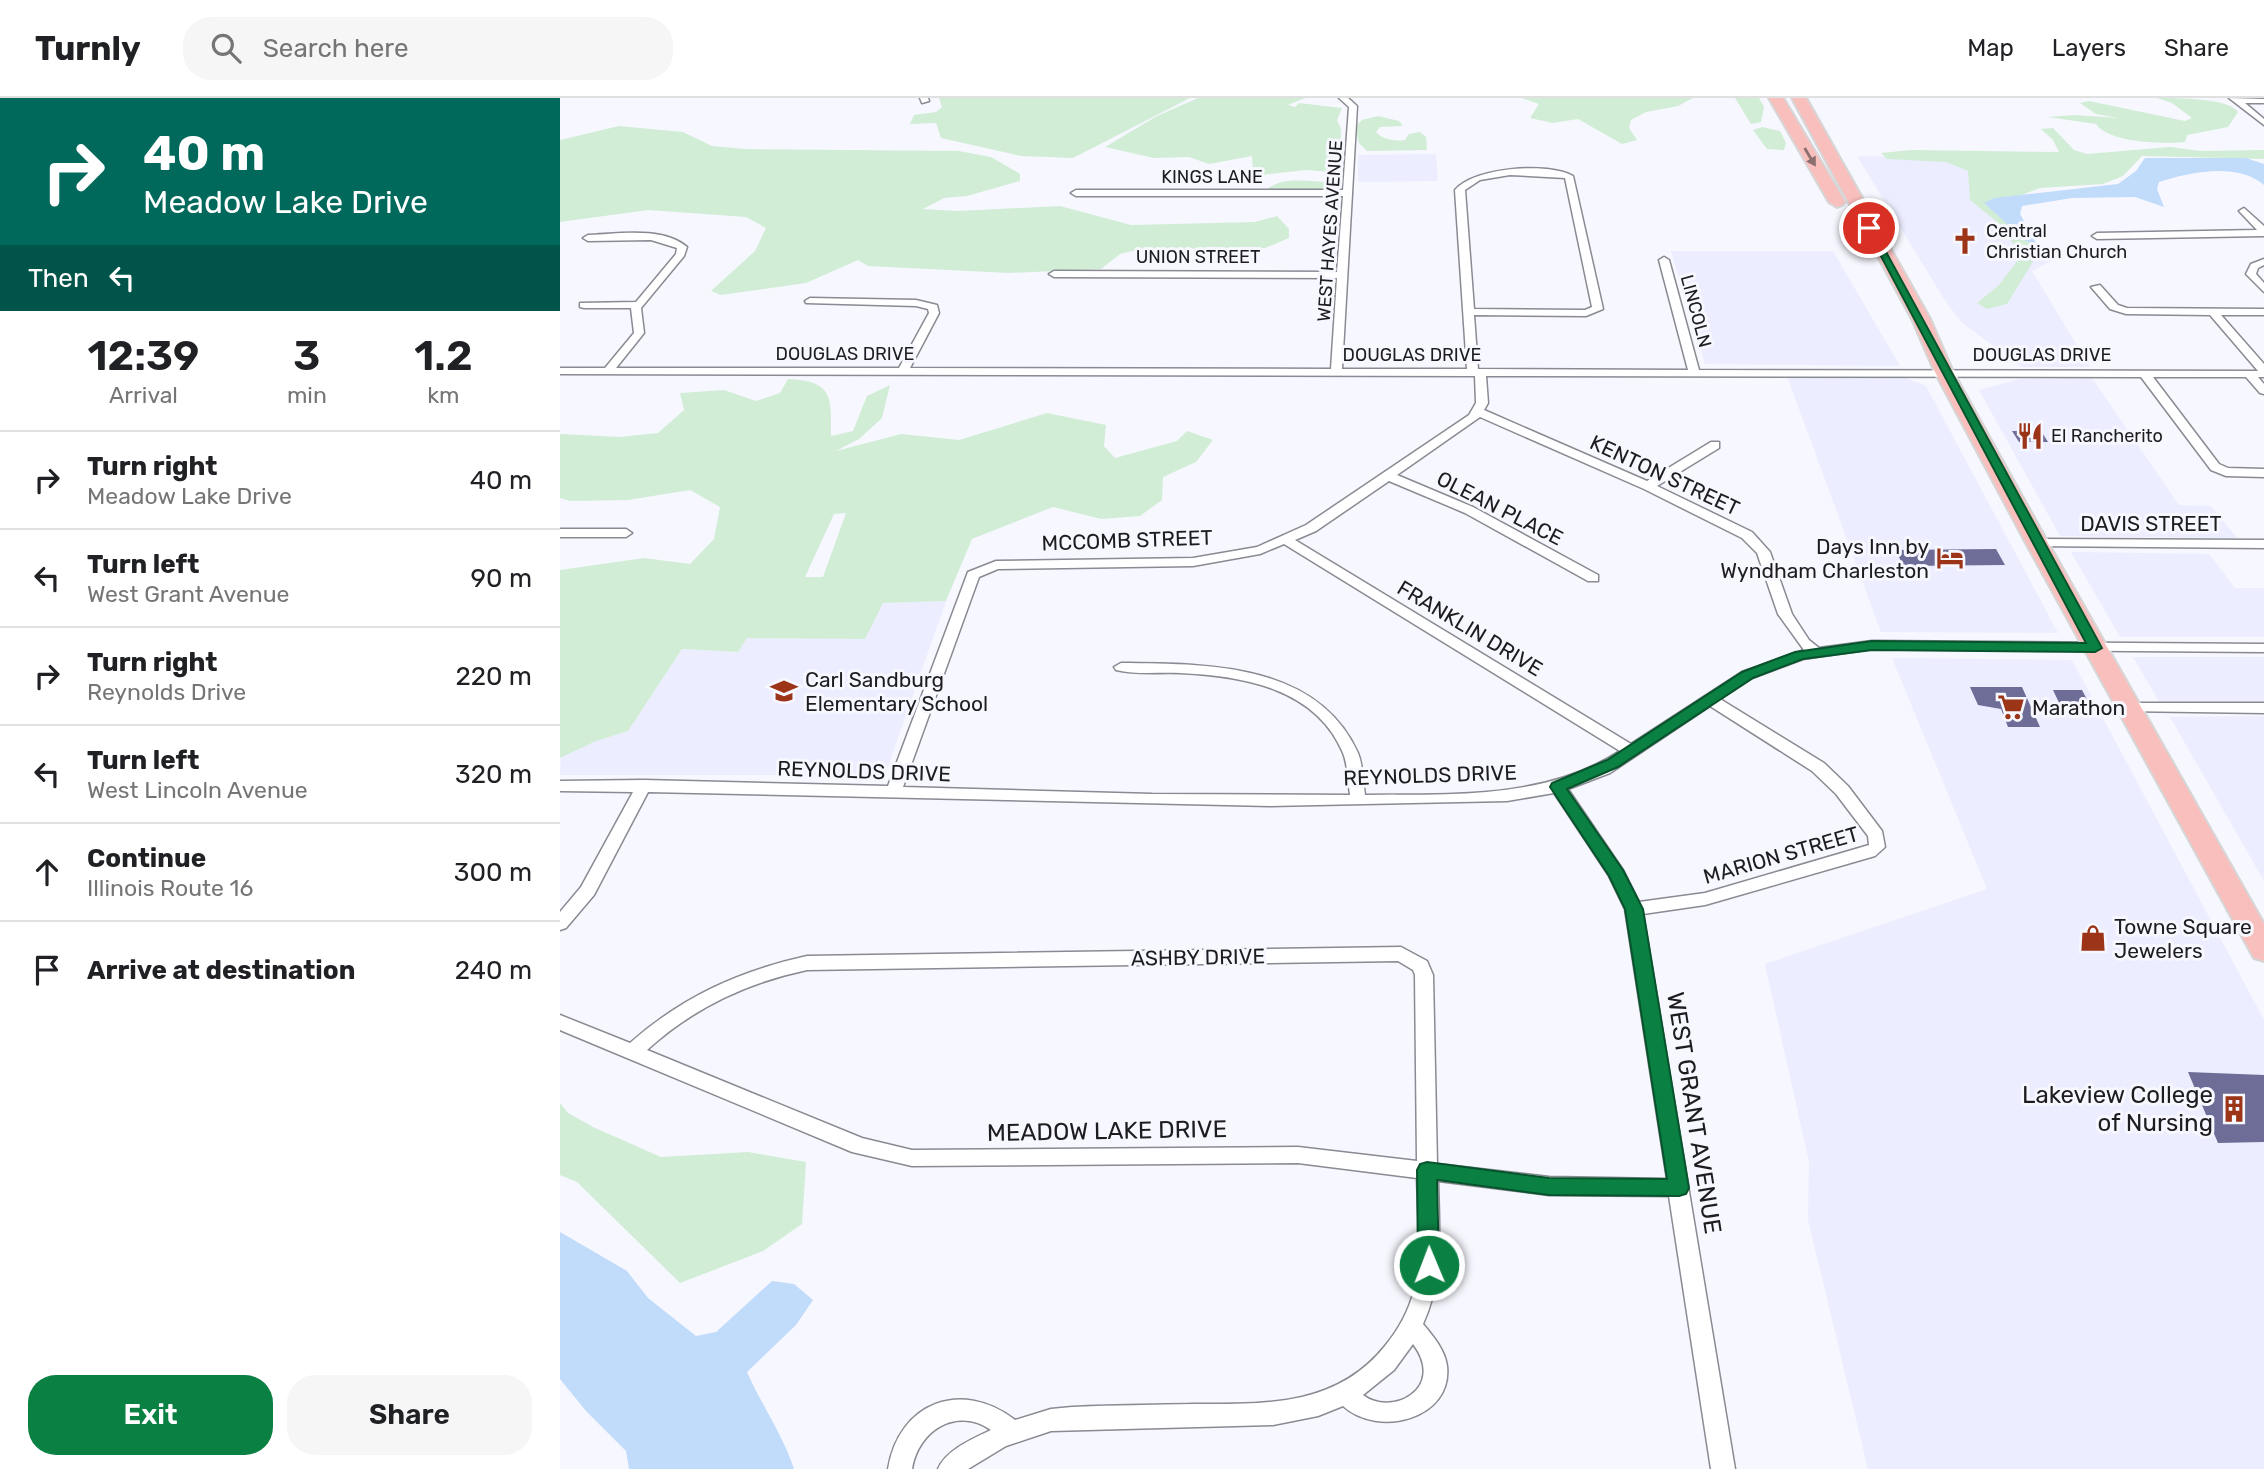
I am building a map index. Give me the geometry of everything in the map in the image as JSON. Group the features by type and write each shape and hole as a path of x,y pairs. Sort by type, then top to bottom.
{"main road":[{"path":"1776,98 1904,320 1944,372"},
{"path":"1798,98 1921,319 1944,372 2037,543 2264,950"}],"street":[{"name":"WEST HAYES AVENUE","path":"1336,373 1353,106 1343,98"},
{"path":"2235,100 2264,101"},
{"path":"2235,100 2264,123"},
{"path":"1469,312 1587,313 1598,309 1569,176 1493,174 1477,177 1461,185 1469,312 1482,403 1478,412"},
{"name":"KINGS LANE","path":"1076,193 1348,193"},
{"path":"2244,211 2264,233"},
{"path":"2097,236 2264,233"},
{"path":"588,238 661,238 676,242 682,247 681,254 638,305 636,312 639,333 608,371"},
{"name":"LINCOLN","path":"1664,260 1695,371"},
{"path":"2264,262 2254,266 2251,274 2264,289"},
{"name":"UNION STREET","path":"1054,274 1343,275"},
{"path":"2096,287 2110,304 2126,311 2264,312"},
{"path":"810,301 916,303 933,307 934,313 903,372"},
{"path":"584,305 638,305"},
{"path":"2213,312 2264,372"},
{"name":"DOUGLAS DRIVE","path":"560,371 2264,372"},
{"path":"2143,372 2216,467 2226,472 2264,473"},
{"path":"2249,374 2264,391"},
{"name":"MCCOMB STREET","path":"893,793 973,575 996,565 1193,562 1238,555 1286,541 1311,528 1478,412"},
{"name":"KENTON STREET","path":"1478,412 1735,528 1756,543 1767,560 1785,614 1804,643 1815,652"},
{"path":"1647,486 1715,445"},
{"name":"OLEAN PLACE","path":"1388,476 1459,506 1593,578"},
{"path":"560,533 626,533"},
{"name":"FRANKLIN DRIVE","path":"1286,541 1632,752"},
{"name":"DAVIS STREET","path":"2037,543 2264,544"},
{"name":"REYNOLDS DRIVE","path":"560,786 644,785 1126,801 1507,796 1558,787 1583,778 1632,752 1747,675 1815,652 1872,645 2264,648"},
{"path":"1121,667 1220,670 1245,674 1289,690 1321,710 1345,737 1356,767 1358,799"},
{"name":"MARION STREET","path":"1634,909 1705,899 1869,852 1877,847 1876,835 1832,778 1709,699"},
{"path":"2129,708 2264,708"},
{"path":"560,924 588,891 644,785"},
{"name":"WEST GRANT AVENUE","path":"1558,787 1617,874 1634,909 1723,1469"},
{"name":"ASHBY DRIVE","path":"632,1052 673,1017 712,993 750,976 807,963 1401,954 1421,966 1424,975 1427,1290 1413,1328 1393,1357 1346,1394 1291,1412 1051,1420 1011,1432 987,1443 950,1469"},
{"name":"MEADOW LAKE DRIVE","path":"560,1022 883,1154 926,1159 1298,1155 1549,1186 1679,1188"},
{"path":"1346,1394 1365,1410 1386,1413 1409,1409 1427,1396 1436,1371 1430,1351 1413,1328"},
{"path":"900,1469 907,1440 923,1423 941,1412 974,1410 991,1417 1011,1432"}],"shaded area":[{"path":"1436,154 1438,181 1358,182 1358,155"},
{"path":"1857,156 1964,158 1994,198 2002,220 2026,241 2059,257 2032,271 2090,367 2022,367 1961,322 1944,299"},
{"path":"1671,251 1833,251 1900,366 1705,364"},
{"path":"1787,376 1906,378 1926,386 2058,633 1881,632"},
{"path":"2092,378 2179,505 2211,506 2237,538 2060,536 1979,390 2020,379"},
{"path":"2071,552 2209,554 2235,588 2264,588 2264,637 2120,637"},
{"name":"Carl Sandburg Elementary School","path":"946,601 885,775 560,775 561,757 596,741 628,731 682,649 738,652 747,638 865,639 883,603"},
{"path":"2133,657 2264,657 2264,703 2160,703"},
{"path":"1892,658 2072,660 2264,1020 2264,1469 1868,1469 1808,1220 1809,1162 1765,964 1987,889"},
{"path":"2264,716 2264,881 2170,717"}],"green space":[{"path":"939,98 1190,98 1073,158 1021,156 941,138 936,123 910,124 914,115 936,112 942,107"},
{"path":"1198,98 1305,98 1288,105 1295,107 1299,103 1342,108 1337,120 1341,129 1340,160 1328,160 1339,170 1337,192 1266,191 1287,181 1331,182 1330,172 1306,170 1261,175 1253,171 1252,156 1209,164 1189,157 1154,158 1105,147 1157,116"},
{"path":"1522,98 1693,98 1678,106 1646,112 1631,120 1629,128 1637,140 1622,144 1578,119 1553,123 1530,118 1539,104"},
{"path":"1735,98 1759,98 1764,107 1761,122 1751,124"},
{"path":"2157,98 2214,101 2233,107 2238,112 2228,127 2187,135 2185,142 2175,143 2124,139 2112,135 2096,124 2048,117 2075,115 2118,118 2096,114 2080,103 2089,101 2185,121 2192,118 2172,103"},
{"path":"1378,116 1399,121 1403,126 1380,127 1376,132 1389,139 1401,141 1409,134 1420,132 1426,137 1427,150 1367,151 1359,143 1355,127 1362,120"},
{"path":"619,126 683,132 712,146 745,149 959,151 991,157 1020,174 1020,181 967,196 944,198 923,209 957,211 1060,206 1131,225 1255,222 1277,216 1289,229 1289,238 1265,248 1141,249 1120,254 1101,269 1009,273 868,266 858,260 806,283 721,295 711,291 755,251 766,228 746,217 648,210 560,222 560,140"},
{"path":"1762,127 1780,131 1786,143 1784,150 1767,149 1753,130"},
{"path":"2053,128 2074,150 2087,154 2170,147 2201,151 2264,150 2264,159 2142,156 2123,176 2103,184 2040,188 2014,198 1994,198 1985,203 2026,241 2037,245 2039,252 2007,304 1987,309 1977,303 1999,285 2021,256 2002,226 1970,200 1968,171 1946,162 1887,159 1881,153 1911,150 2059,152 2053,140 2041,129"},
{"path":"788,379 803,380 822,388 830,401 831,436 853,431 867,396 890,385 882,418 859,439 836,451 901,434 959,440 1047,413 1106,425 1104,446 1115,458 1177,441 1187,431 1213,440 1196,462 1163,477 1162,500 1140,516 1101,519 1053,507 972,539 946,601 883,603 865,639 747,638 738,652 682,649 628,731 596,741 560,758 560,570 644,558 690,564 714,539 720,507 690,490 628,500 570,501 560,498 560,434 620,437 658,433 684,410 680,393 724,390 756,401 780,393","holes":["846,513 823,577 805,577 834,514"]},
{"path":"560,1103 568,1113 593,1127 661,1157 748,1152 806,1162 802,1224 763,1251 680,1283 577,1182 560,1175"}],"water":[{"path":"2145,158 2246,158 2264,164 2264,185 2241,173 2199,172 2159,182 2157,189 2164,207 2135,197 2072,198 2022,206 2020,214 2037,245 2026,241 1984,203 1994,198 2118,184 2136,171"},
{"path":"560,1232 627,1271 648,1298 696,1336 716,1332 772,1281 794,1284 813,1300 796,1325 747,1372 794,1469 629,1469 626,1451 586,1411 560,1379"}],"building":[{"name":"El Rancherito","path":"2012,431 2041,431 2048,442 2019,442"},
{"name":"Days Inn by Wyndham Charleston","path":"1996,549 2005,565 1903,566 1896,550"},
{"name":"Marathon","path":"1970,687 2022,687 2040,727 2008,727 2001,709 1978,705"},
{"name":"Marathon","path":"2053,690 2082,690 2092,709 2062,709"},
{"name":"Lakeview College of Nursing","path":"2188,1072 2264,1075 2264,1142 2218,1143"}],"place":[{"name":"Central Christian Church","path":"1965,241"},
{"name":"El Rancherito","path":"2030,436"},
{"name":"Days Inn by Wyndham Charleston","path":"1950,558"},
{"name":"Carl Sandburg Elementary School","path":"784,691"},
{"name":"Marathon","path":"2011,707"},
{"name":"Towne Square Jewelers","path":"2093,938"},
{"name":"Lakeview College of Nursing","path":"2234,1109"}],"route":[{"path":"1429,1265 1427,1170 1549,1186 1679,1188 1634,909 1617,874 1558,787 1613,764 1747,675 1801,655 1872,645 2095,648 1944,372 1921,319 1869,228"}]}
